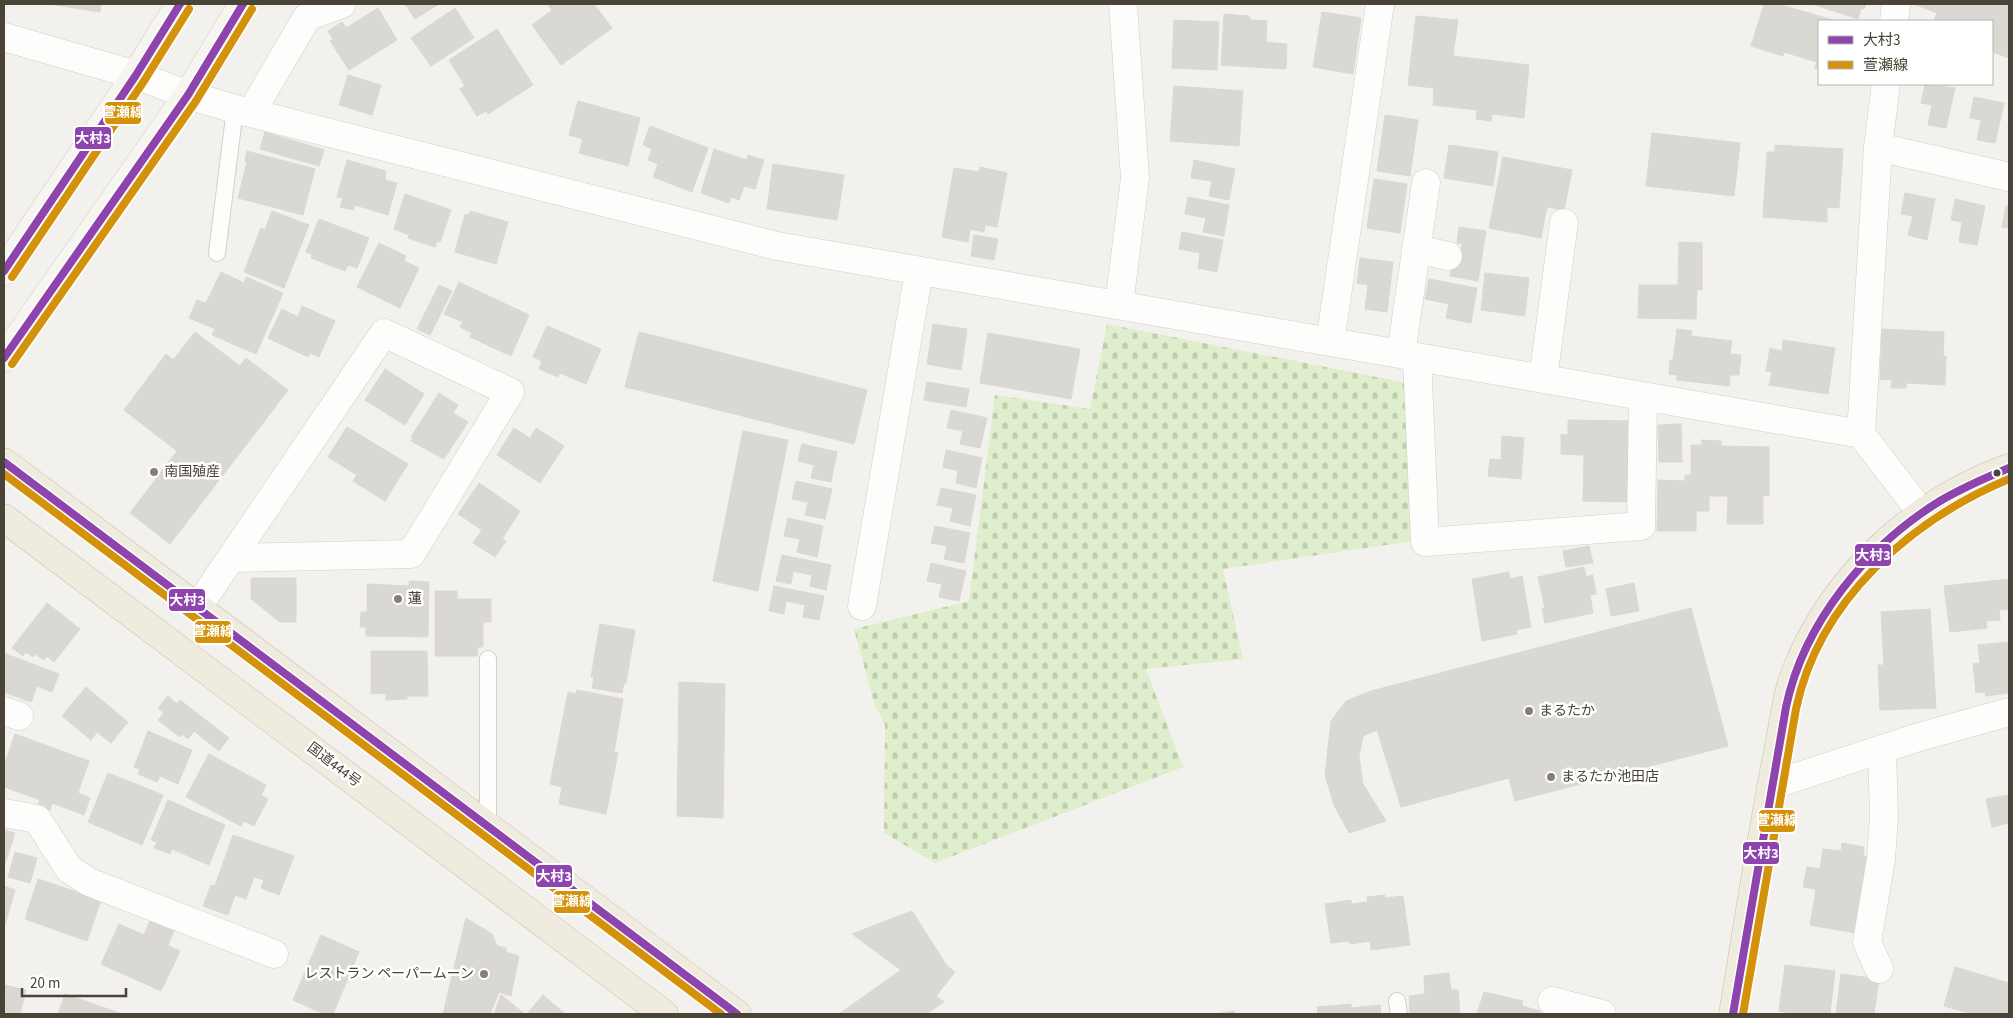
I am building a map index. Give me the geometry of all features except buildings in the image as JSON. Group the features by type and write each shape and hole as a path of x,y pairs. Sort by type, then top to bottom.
{"highway":[{"path":"4,462 737,1014"},
{"path":"1733,1014 1772,786 1794,677 1822,620 1864,561 1921,512 1984,477 2009,468"},
{"name":"国道444号","path":"4,518 664,1014"}],"main road":[{"path":"4,271 136,75 180,4"},
{"path":"4,358 188,95 243,4"}],"street":[{"path":"243,111 307,17 342,4"},
{"path":"1119,305 1135,178 1123,4"},
{"path":"1330,342 1380,4"},
{"path":"1894,20 1896,4"},
{"path":"4,37 136,75 188,95 243,111 778,246 1861,434"},
{"path":"1886,85 1878,147 1861,434 1921,512"},
{"path":"1878,147 2009,177"},
{"path":"1426,183 1416,249 1409,355 1425,542 1642,526 1643,397"},
{"path":"1543,379 1564,222"},
{"path":"1416,249 1448,256"},
{"path":"862,606 919,271"},
{"path":"197,608 384,333 510,392 411,554 232,558"},
{"path":"1772,786 1882,749 2009,712"},
{"path":"1879,969 1867,942 1881,859 1884,817 1882,749"},
{"path":"4,813 37,820 69,869 89,882 274,954"},
{"path":"1552,1001 1602,1014"}],"lane":[{"path":"217,253 243,111"},
{"path":"488,659 488,827"}],"green space":[{"path":"1107,324 1407,383 1414,541 1223,569 1243,659 1146,669 1183,767 935,863 884,833 885,725 874,703 854,629 969,601 995,395 1090,409"}],"transit line":[{"name":"大村3","path":"4,271 136,75 180,4"},
{"name":"大村3","path":"4,358 188,95 243,4"},
{"name":"萱瀬線","path":"12,277 144,81 189,9"},
{"name":"萱瀬線","path":"12,364 196,101 252,9"},
{"name":"大村3","path":"4,462 737,1014"},
{"name":"大村3","path":"1733,1014 1786,707 1807,645 1823,616 1842,589 1888,540 1913,519 1940,501 1974,483 2009,468"},
{"name":"萱瀬線","path":"4,474 721,1014"},
{"name":"萱瀬線","path":"1743,1014 1796,709 1808,670 1825,633 1848,599 1874,568 1905,541 1938,517 1973,496 2009,479"}],"place":[{"name":"南国殖産","path":"154,472"},
{"name":"蓮","path":"398,599"},
{"name":"まるたか","path":"1529,711"},
{"name":"まるたか池田店","path":"1551,777"},
{"name":"レストラン ペーパームーン","path":"484,974"}]}
